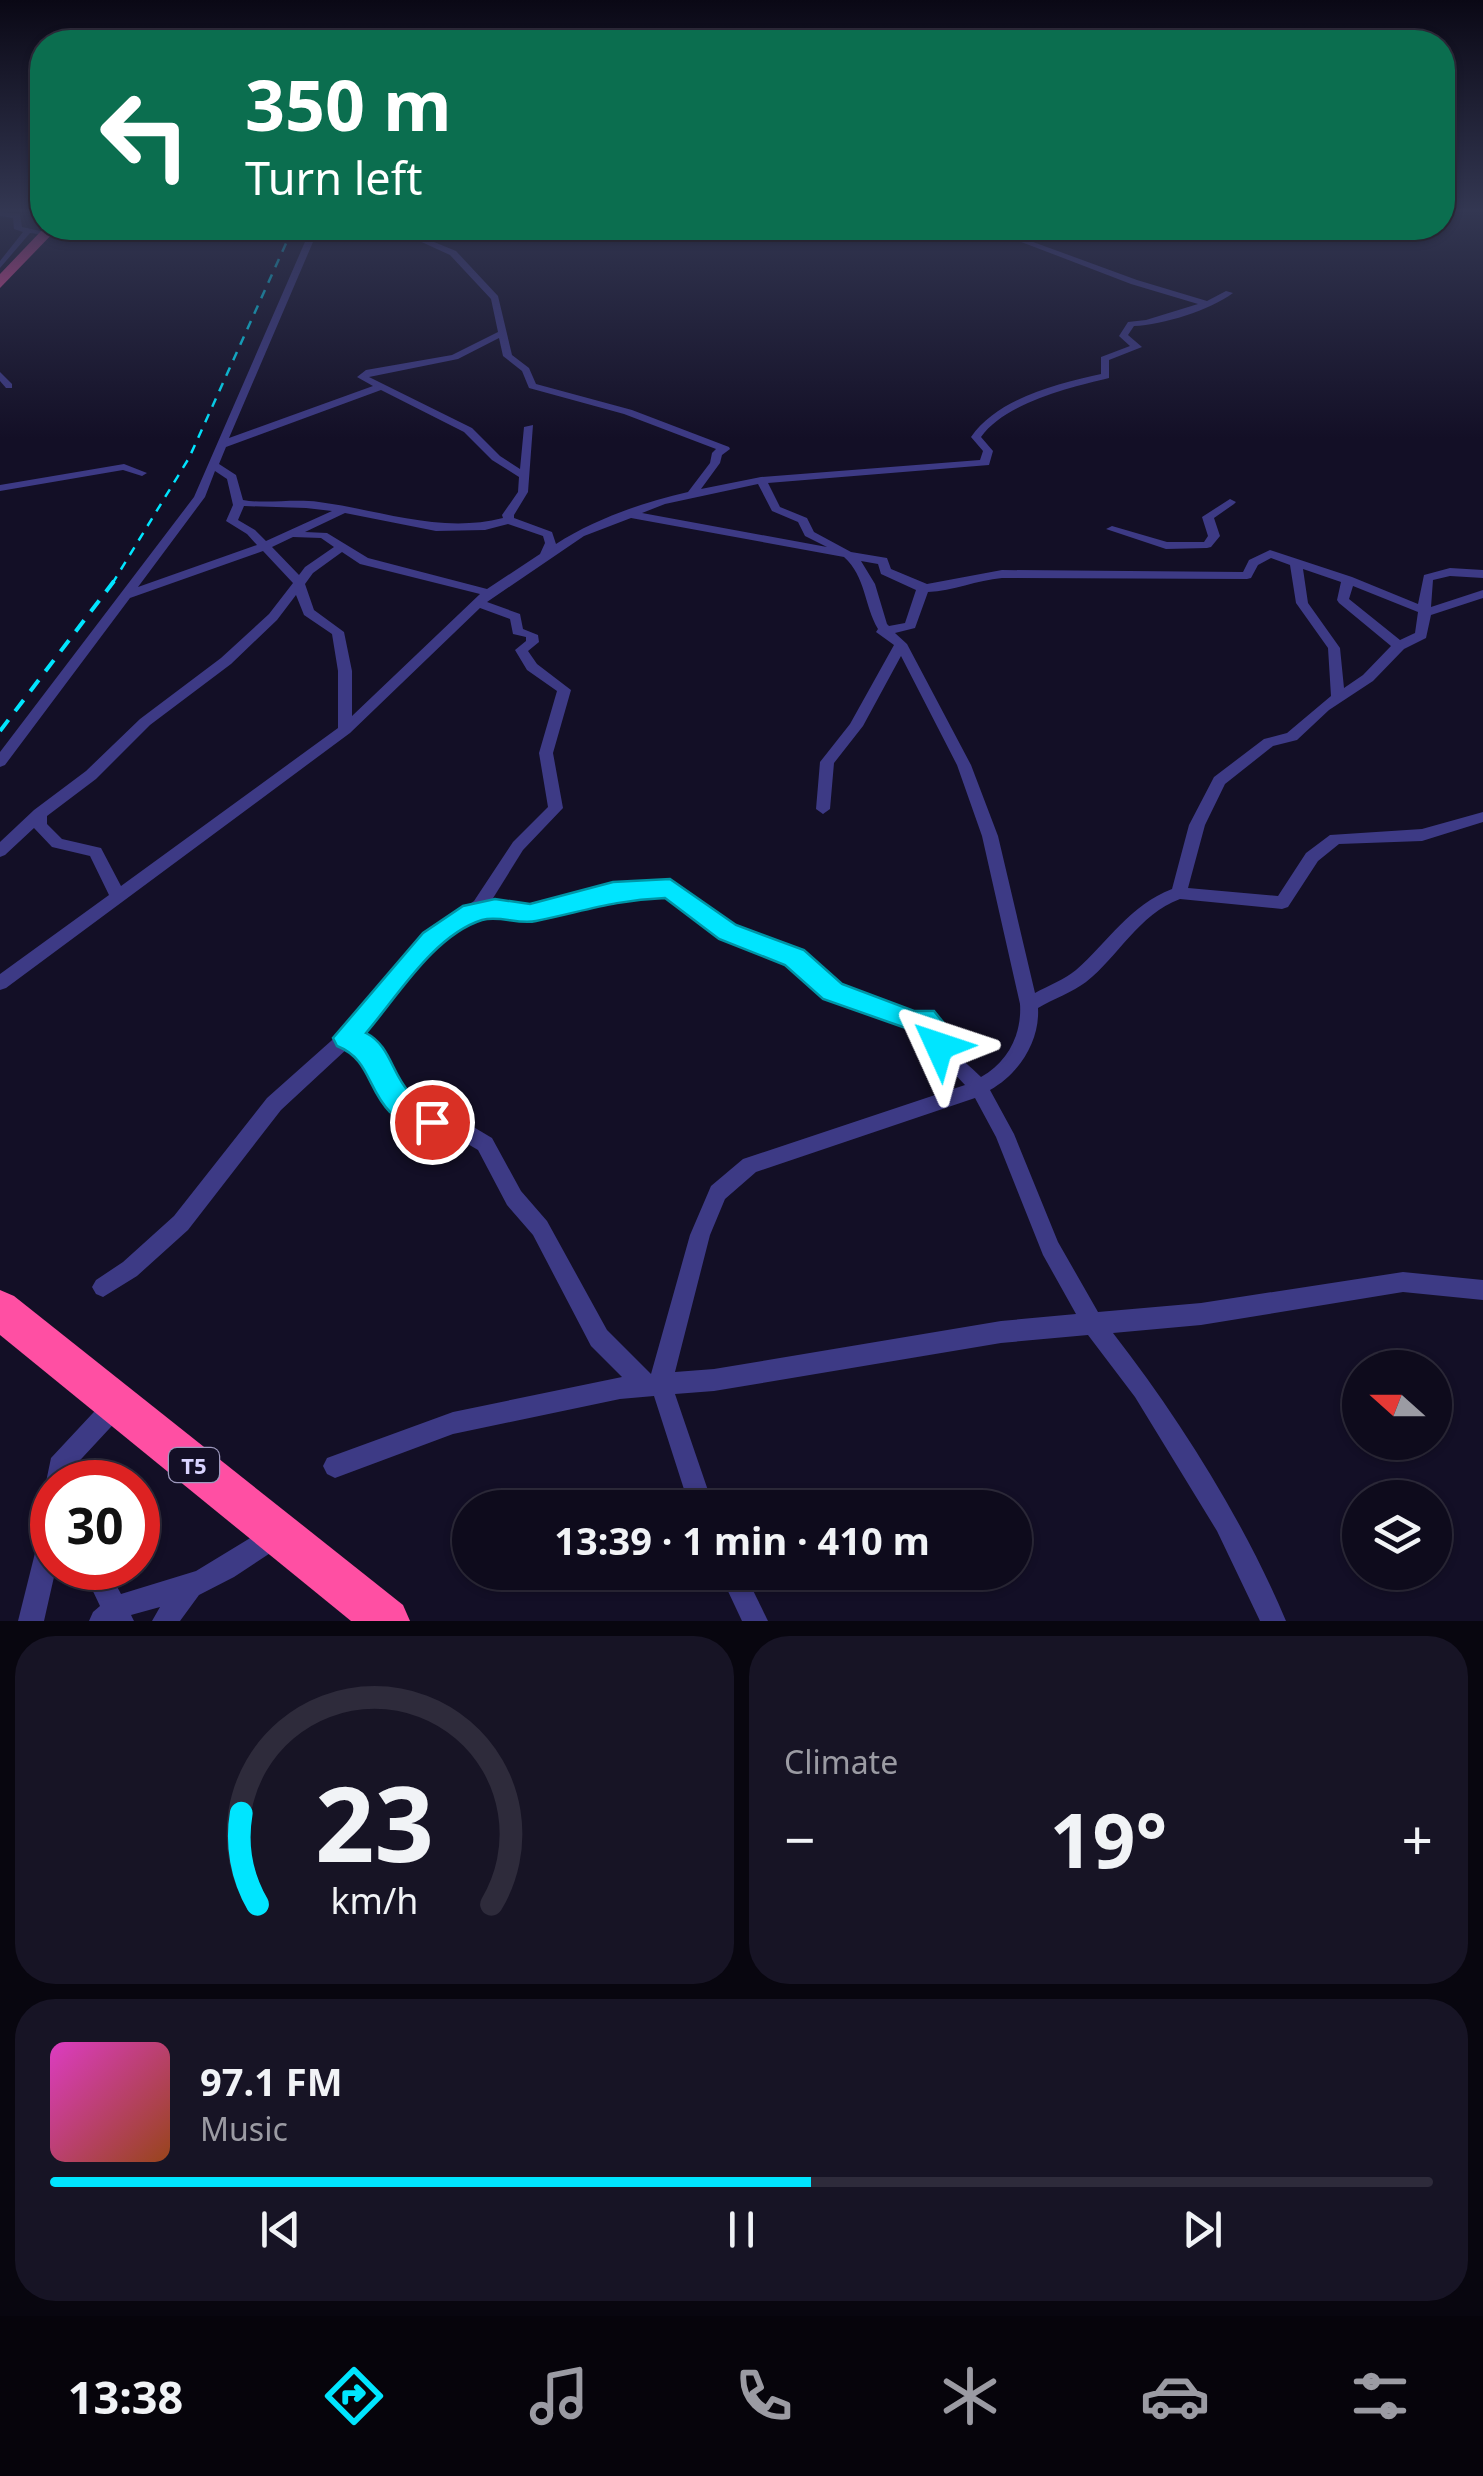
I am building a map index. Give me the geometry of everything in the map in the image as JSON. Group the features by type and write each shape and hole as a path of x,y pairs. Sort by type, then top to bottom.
{"highway":[{"name":"T5","path":"0,1310 387,1621"}],"street":[{"path":"0,762 198,497 290,288"},
{"path":"486,288 496,298 508,356 526,370 532,386 718,442 726,449 717,453 693,493"},
{"path":"1157,288 1206,305"},
{"path":"0,983 345,730 484,598 546,554 624,514 693,493 761,480 985,463 988,451 976,437 986,423 1072,382 1106,376 1105,358 1137,347 1122,334 1132,324 1147,324 1228,294"},
{"path":"502,333 455,358 364,374 468,430 524,476"},
{"path":"0,376 10,386"},
{"path":"222,446 380,386"},
{"path":"509,520 523,492 529,427"},
{"path":"213,464 232,478 238,502 232,521 252,532 298,581 308,612 338,632 346,671 345,730"},
{"path":"0,488 124,467 142,473"},
{"path":"654,1385 710,1207 729,1181 750,1165 938,1105 979,1087 999,1076 1016,1058 1030,1022 990,836 964,765 901,644 882,632 863,572 844,551 809,534 803,520 776,509 761,480"},
{"path":"238,502 290,508 310,504 420,528 509,520 548,534 551,543 546,554"},
{"path":"1112,529 1166,546 1207,544 1214,536 1208,517 1230,502"},
{"path":"123,596 263,547 340,511"},
{"path":"624,514 844,551 883,561 885,571 923,588 1001,574 1069,578 1247,575 1253,563 1265,555 1348,580 1428,612 1483,594"},
{"path":"103,1287 130,1270 181,1222 274,1104 346,1038 432,940 472,913 518,846 556,808 546,752 564,690 526,660 521,650 533,642 532,635 517,632 516,617 484,598 339,550 316,533 288,536"},
{"path":"0,851 264,626 298,581 339,550"},
{"path":"1296,562 1302,603 1334,648 1338,698"},
{"path":"1180,893 1197,825 1212,804 1219,781 1269,742 1292,737 1368,678 1399,646 1422,635 1428,612 1423,592 1428,578 1450,572 1483,574"},
{"path":"1348,580 1343,600 1399,646"},
{"path":"882,632 910,626 923,588"},
{"path":"823,809 826,762 856,726 901,644"},
{"path":"40,814 40,826 57,843 96,852 118,897"},
{"path":"1029,1004 1080,976 1132,922 1180,893 1282,903 1312,857 1335,840 1422,835 1483,817"},
{"path":"472,913 495,908 530,913 613,891 670,888 728,932 794,958 832,991 916,1023 924,1018 937,1032 939,1046 979,1087 1004,1134 1050,1248 1093,1324 1143,1389 1225,1523 1274,1621"},
{"path":"346,1038 363,1044 400,1103 414,1115 448,1122 486,1144 514,1198 540,1228 598,1338 654,1385 695,1490"},
{"path":"335,1466 453,1423 654,1385 714,1380 1001,1332 1277,1304 1404,1282 1483,1290"},
{"path":"65,1460 117,1404"},
{"path":"103,1590 113,1616 190,1586 278,1533"},
{"path":"164,1621 190,1586"},
{"path":"31,1621 38,1590"},
{"path":"740,1590 755,1621"}],"railway":[{"path":"113,582 189,458 266,288"},
{"path":"0,731 113,582"}],"route":[{"path":"432,1122 414,1115 400,1103 373,1056 363,1044 346,1038 432,940 458,920 495,908 530,913 563,908 613,891 670,888 728,932 746,941 781,949 832,991 916,1023 924,1018 937,1032 939,1046"}]}
